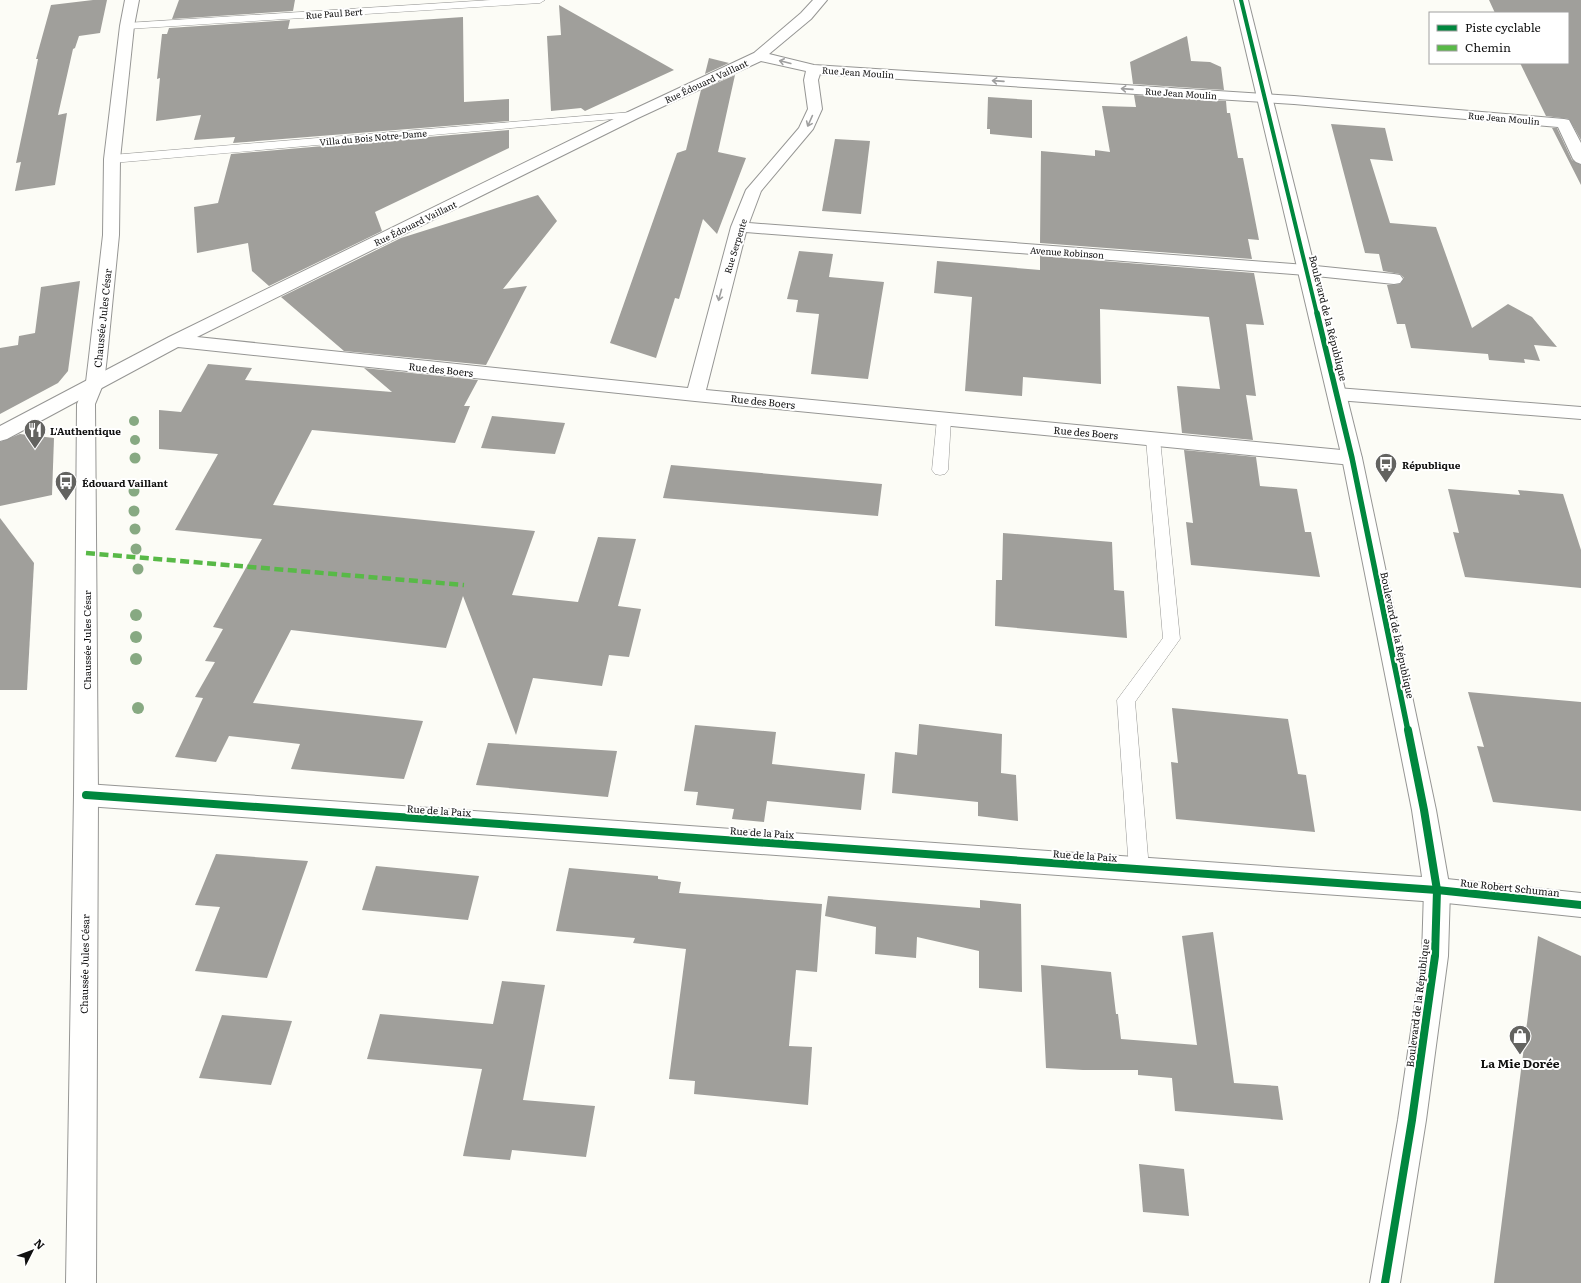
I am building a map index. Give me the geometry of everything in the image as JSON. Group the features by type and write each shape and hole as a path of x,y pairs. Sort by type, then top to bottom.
{"street":[{"name":"Chaussée Jules César","path":"81,1283 86,795 86,404 95,382 111,235 112,159 127,26 132,0"},
{"name":"Rue Édouard Vaillant","path":"0,434 95,382 175,341 633,115 759,56 806,16 820,0"},
{"name":"Boulevard de la République","path":"1241,0 1352,458 1424,810 1436,890 1435,956 1412,1120 1385,1283"},
{"name":"Rue Jean Moulin","path":"759,56 814,69 1264,98 1564,122 1581,159"},
{"name":"Rue Serpente","path":"695,395 739,227 754,190 806,129 815,109 811,80 814,69"},
{"name":"Avenue Robinson","path":"739,227 1306,270 1394,279"},
{"name":"Rue des Boers","path":"175,341 695,395 1352,458"},
{"path":"1337,394 1581,413"},
{"name":"Rue de la Paix","path":"86,795 1436,890"},
{"name":"Rue Robert Schuman","path":"1436,890 1581,905"}],"lane":[{"name":"Rue Paul Bert","path":"127,26 540,0"},
{"name":"Villa du Bois Notre-Dame","path":"112,159 633,115"},
{"path":"940,470 944,419"},
{"path":"1139,869 1126,700 1172,639 1153,439"}],"building":[{"path":"93,0 107,0 100,33 79,36 75,48 73,49 58,115 67,113 55,185 15,191 21,162 16,163 38,59 36,59 51,5"},
{"path":"179,0 295,0 293,11 172,19"},
{"path":"1489,0 1581,0 1581,140 1569,119 1546,116 1520,64 1569,64 1569,12 1495,12"},
{"path":"559,5 674,70 585,111 581,108 551,111 547,36 561,35"},
{"path":"463,17 464,102 509,99 509,121 233,143 235,137 194,140 201,115 156,121 160,78 157,79 162,34 167,34 169,28 290,20 288,29"},
{"path":"1187,36 1191,61 1210,62 1221,67 1224,90 1133,84 1130,62"},
{"path":"709,58 729,63 705,74"},
{"path":"735,75 718,152 746,158 717,234 703,219 679,299 675,298 656,358 610,343 677,153 686,150 701,90"},
{"path":"1134,95 1226,101 1227,113 1230,113 1238,158 1243,158 1259,240 1248,239 1252,259 1040,243 1041,151 1095,156 1095,150 1110,152 1102,106 1136,107"},
{"path":"988,97 1032,100 1032,138 990,134 990,129 987,129"},
{"path":"1331,124 1385,128 1393,161 1370,159 1390,223 1436,227 1472,328 1508,304 1532,317 1557,347 1534,345 1540,361 1524,359 1525,363 1489,360 1488,354 1411,348 1405,324 1397,324 1387,285 1400,284 1404,278 1400,274 1383,271 1379,254 1365,253"},
{"path":"1552,128 1557,128 1572,160 1581,165 1581,185"},
{"path":"509,130 509,148 375,212 382,231 269,286 252,271 248,243 197,253 194,207 218,203 231,154"},
{"path":"835,139 870,141 861,214 822,211"},
{"path":"538,195 557,221 503,289 527,286 486,365 344,351 281,297 401,238"},
{"path":"799,251 833,254 829,277 884,282 868,379 811,374 819,314 796,312 798,300 787,299"},
{"path":"1040,256 1254,273 1264,325 1246,324 1256,396 1246,395 1253,440 1182,433 1177,386 1220,389 1209,317 1100,309 1101,384 1023,377 1022,396 965,391 972,297 934,293 937,261 1040,270"},
{"path":"80,281 68,371 58,383 0,414 0,348 18,345 19,336 35,333 41,287"},
{"path":"208,364 252,368 245,380 392,392 364,368 478,380 464,406 470,406 455,443 312,430 273,505 535,531 512,595 578,602 598,537 636,539 618,606 641,609 629,657 609,655 602,686 533,678 516,735 463,596 446,648 291,630 253,703 423,721 404,779 291,769 300,744 229,736 216,762 175,757 203,698 195,697 215,662 205,661 223,629 213,627 262,539 175,530 218,454 159,449 159,410 181,412"},
{"path":"492,416 565,423 555,454 481,448"},
{"path":"20,434 54,438 52,495 0,506 0,442"},
{"path":"1184,450 1256,457 1260,486 1297,489 1305,532 1311,532 1320,577 1191,565 1186,522 1193,523"},
{"path":"671,465 882,484 878,516 663,498"},
{"path":"1448,489 1520,495 1518,490 1563,494 1581,550 1581,588 1465,577 1453,532 1459,533"},
{"path":"0,518 34,563 27,690 0,690"},
{"path":"1003,533 1112,542 1114,590 1124,591 1127,638 995,626 996,580 1002,580"},
{"path":"1468,692 1581,702 1581,811 1493,802 1477,746 1484,747"},
{"path":"1172,708 1288,719 1298,774 1306,775 1315,832 1176,819 1171,762 1178,763"},
{"path":"919,724 1002,734 1001,773 1016,775 1018,821 978,816 978,802 892,793 895,752 917,755"},
{"path":"695,725 776,732 772,764 865,774 861,810 767,801 764,822 732,819 734,809 696,805 698,792 684,791"},
{"path":"488,743 617,751 608,797 476,785"},
{"path":"216,854 308,861 267,978 195,971 220,907 195,905"},
{"path":"376,866 479,876 468,920 362,910"},
{"path":"569,868 658,876 658,879 681,882 679,893 822,904 817,972 796,970 789,1046 812,1047 808,1105 694,1094 695,1081 669,1079 686,949 633,943 635,938 556,931"},
{"path":"828,896 980,908 980,900 1021,904 1022,992 979,988 979,951 917,937 916,958 875,954 876,927 825,916"},
{"path":"1213,932 1234,1083 1278,1086 1283,1120 1175,1111 1172,1078 1138,1075 1138,1070 1046,1068 1041,965 1111,972 1116,1014 1118,1014 1121,1039 1197,1045 1182,936"},
{"path":"1538,936 1581,956 1581,1283 1494,1283"},
{"path":"502,981 545,985 523,1100 595,1106 586,1157 512,1150 510,1160 463,1156 482,1069 367,1059 380,1014 493,1024"},
{"path":"222,1015 292,1021 271,1085 199,1078"},
{"path":"1139,1164 1184,1169 1189,1216 1143,1212"}],"marked path":[{"path":"86,553 464,585"}],"cycle path":[{"path":"1241,0 1352,458 1424,810 1437,890 1435,956 1412,1120 1385,1283"},
{"path":"86,795 1437,890 1581,905"}],"place":[{"name":"L'Authentique","path":"35,450"},
{"name":"République","path":"1386,484"},
{"name":"Édouard Vaillant","path":"66,502"},
{"name":"La Mie Dorée","path":"1520,1056"}]}
